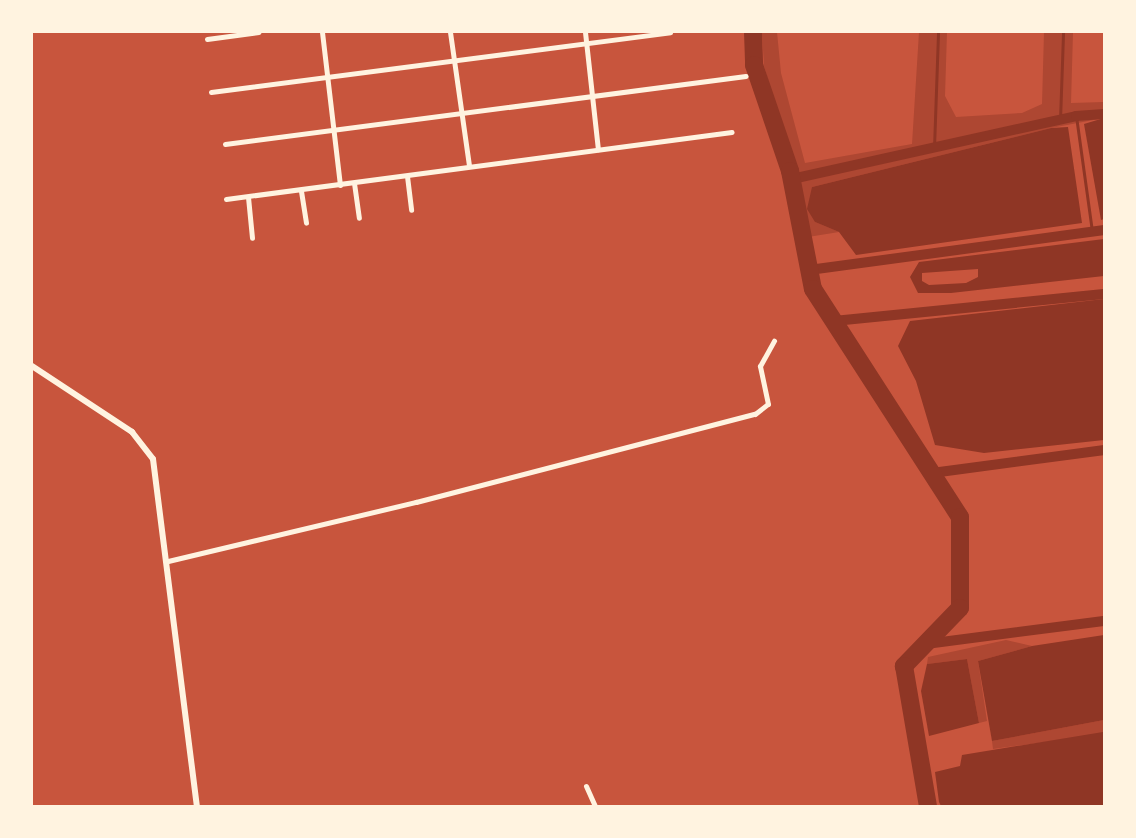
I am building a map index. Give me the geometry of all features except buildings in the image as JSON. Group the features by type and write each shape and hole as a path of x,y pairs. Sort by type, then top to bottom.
{"street":[{"path":"207,39 259,32"},
{"path":"322,32 340,185"},
{"path":"450,32 469,165"},
{"path":"585,32 598,149"},
{"path":"211,92 670,32"},
{"path":"225,144 746,76"},
{"path":"226,199 301,191 469,165 732,132"},
{"path":"407,176 411,210"},
{"path":"354,183 359,218"},
{"path":"301,191 306,224"},
{"path":"248,197 252,238"},
{"path":"168,561 416,502 755,414 768,404 760,366 774,341"},
{"path":"32,366 145,444 153,459 168,561 197,807"},
{"path":"585,786 595,807"}],"shaded area":[{"path":"762,32 777,32 781,73 805,163 912,144 919,32 947,32 945,96 956,117 1022,113 1042,104 1044,32 1073,32 1071,103 1104,102 1104,118 1051,128 812,187 815,222 839,232 808,237 795,171 764,66"},
{"path":"1104,118 1104,219 1101,220 1084,124"},
{"path":"1068,127 1082,223 856,255 839,232 815,222 807,209 812,187 1051,128"},
{"path":"1104,239 1104,276 951,293 918,293 910,277 919,262","holes":["978,269 978,277 966,283 929,285 922,281 922,273"]},
{"path":"1104,299 1104,440 984,453 935,445 916,381 898,346 910,321"},
{"path":"1104,635 1104,720 992,741 978,661 1032,646"},
{"path":"1006,640 1032,646 978,661 987,721 979,723 967,659 927,664 928,657"},
{"path":"967,659 979,723 929,736 921,691 927,664"},
{"path":"1104,720 1104,734 993,749 992,741"},
{"path":"1103,732 1104,806 941,806 939,802 935,772 960,766 962,755"}],"waterway":[{"path":"753,32 754,65 790,171 813,289 960,517 960,608 904,666 928,806"},
{"path":"934,148 938,32"},
{"path":"1060,120 1063,32"},
{"path":"792,179 1076,116 1104,114"},
{"path":"1076,116 1092,231"},
{"path":"809,270 1104,230"},
{"path":"834,321 1104,294"},
{"path":"932,473 1104,450"},
{"path":"926,644 1104,621"}]}
